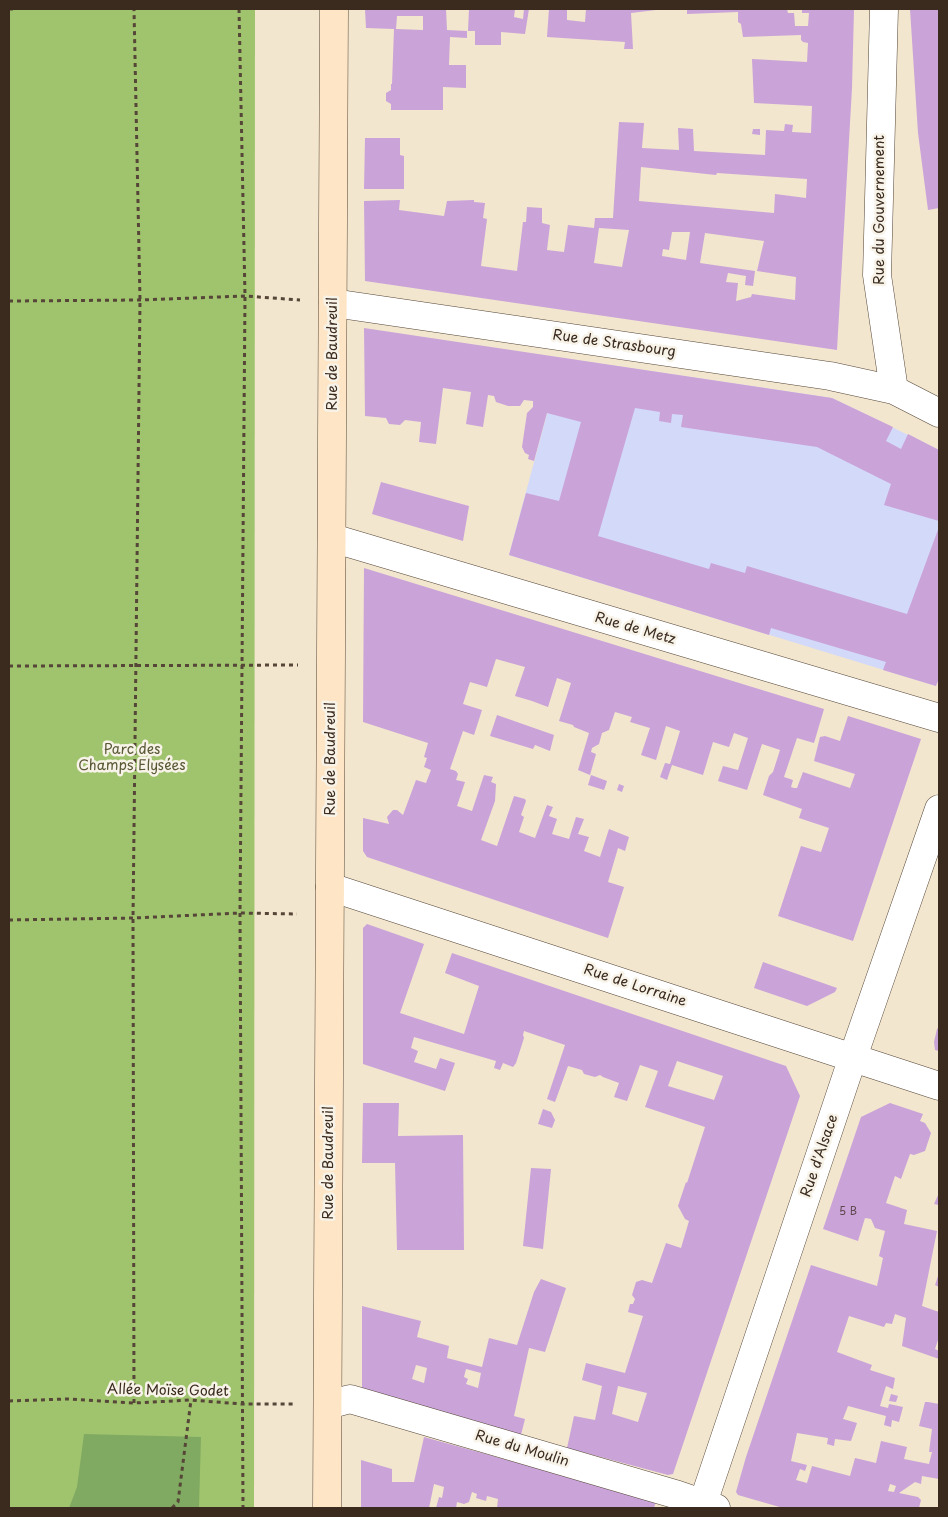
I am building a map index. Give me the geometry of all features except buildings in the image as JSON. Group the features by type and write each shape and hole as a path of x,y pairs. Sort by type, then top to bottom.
{"main road":[{"name":"Rue de Baudreuil","path":"327,1508 334,9"}],"street":[{"name":"Rue du Gouvernement","path":"884,9 877,275 894,390"},
{"name":"Rue de Strasbourg","path":"333,303 830,376 894,390"},
{"path":"894,390 939,413"},
{"name":"Rue de Metz","path":"332,538 939,718"},
{"name":"Rue d'Alsace","path":"693,1504 853,1057 939,809"},
{"name":"Rue de Lorraine","path":"330,886 939,1086"},
{"name":"Rue du Moulin","path":"328,1405 350,1399 693,1504"}],"path":[{"path":"9,9 17,9"},
{"path":"134,9 140,300 133,918 134,1403"},
{"path":"239,9 245,296 240,913 243,1508"},
{"path":"9,301 140,300 245,296 333,303"},
{"path":"9,666 331,665"},
{"path":"9,920 133,918 240,913 330,914"},
{"name":"Allée Moïse Godet","path":"9,1401 68,1399 134,1403 192,1400 242,1404 328,1405"},
{"path":"172,1508 178,1502 192,1400"}],"shaded area":[{"path":"562,358 832,398 939,450 939,678 936,686 509,555"}],"green space":[{"name":"Parc des Champs Elysées","path":"9,9 255,9 254,1508 9,1508"},
{"path":"84,1434 201,1437 199,1508 69,1508 77,1487"}]}
